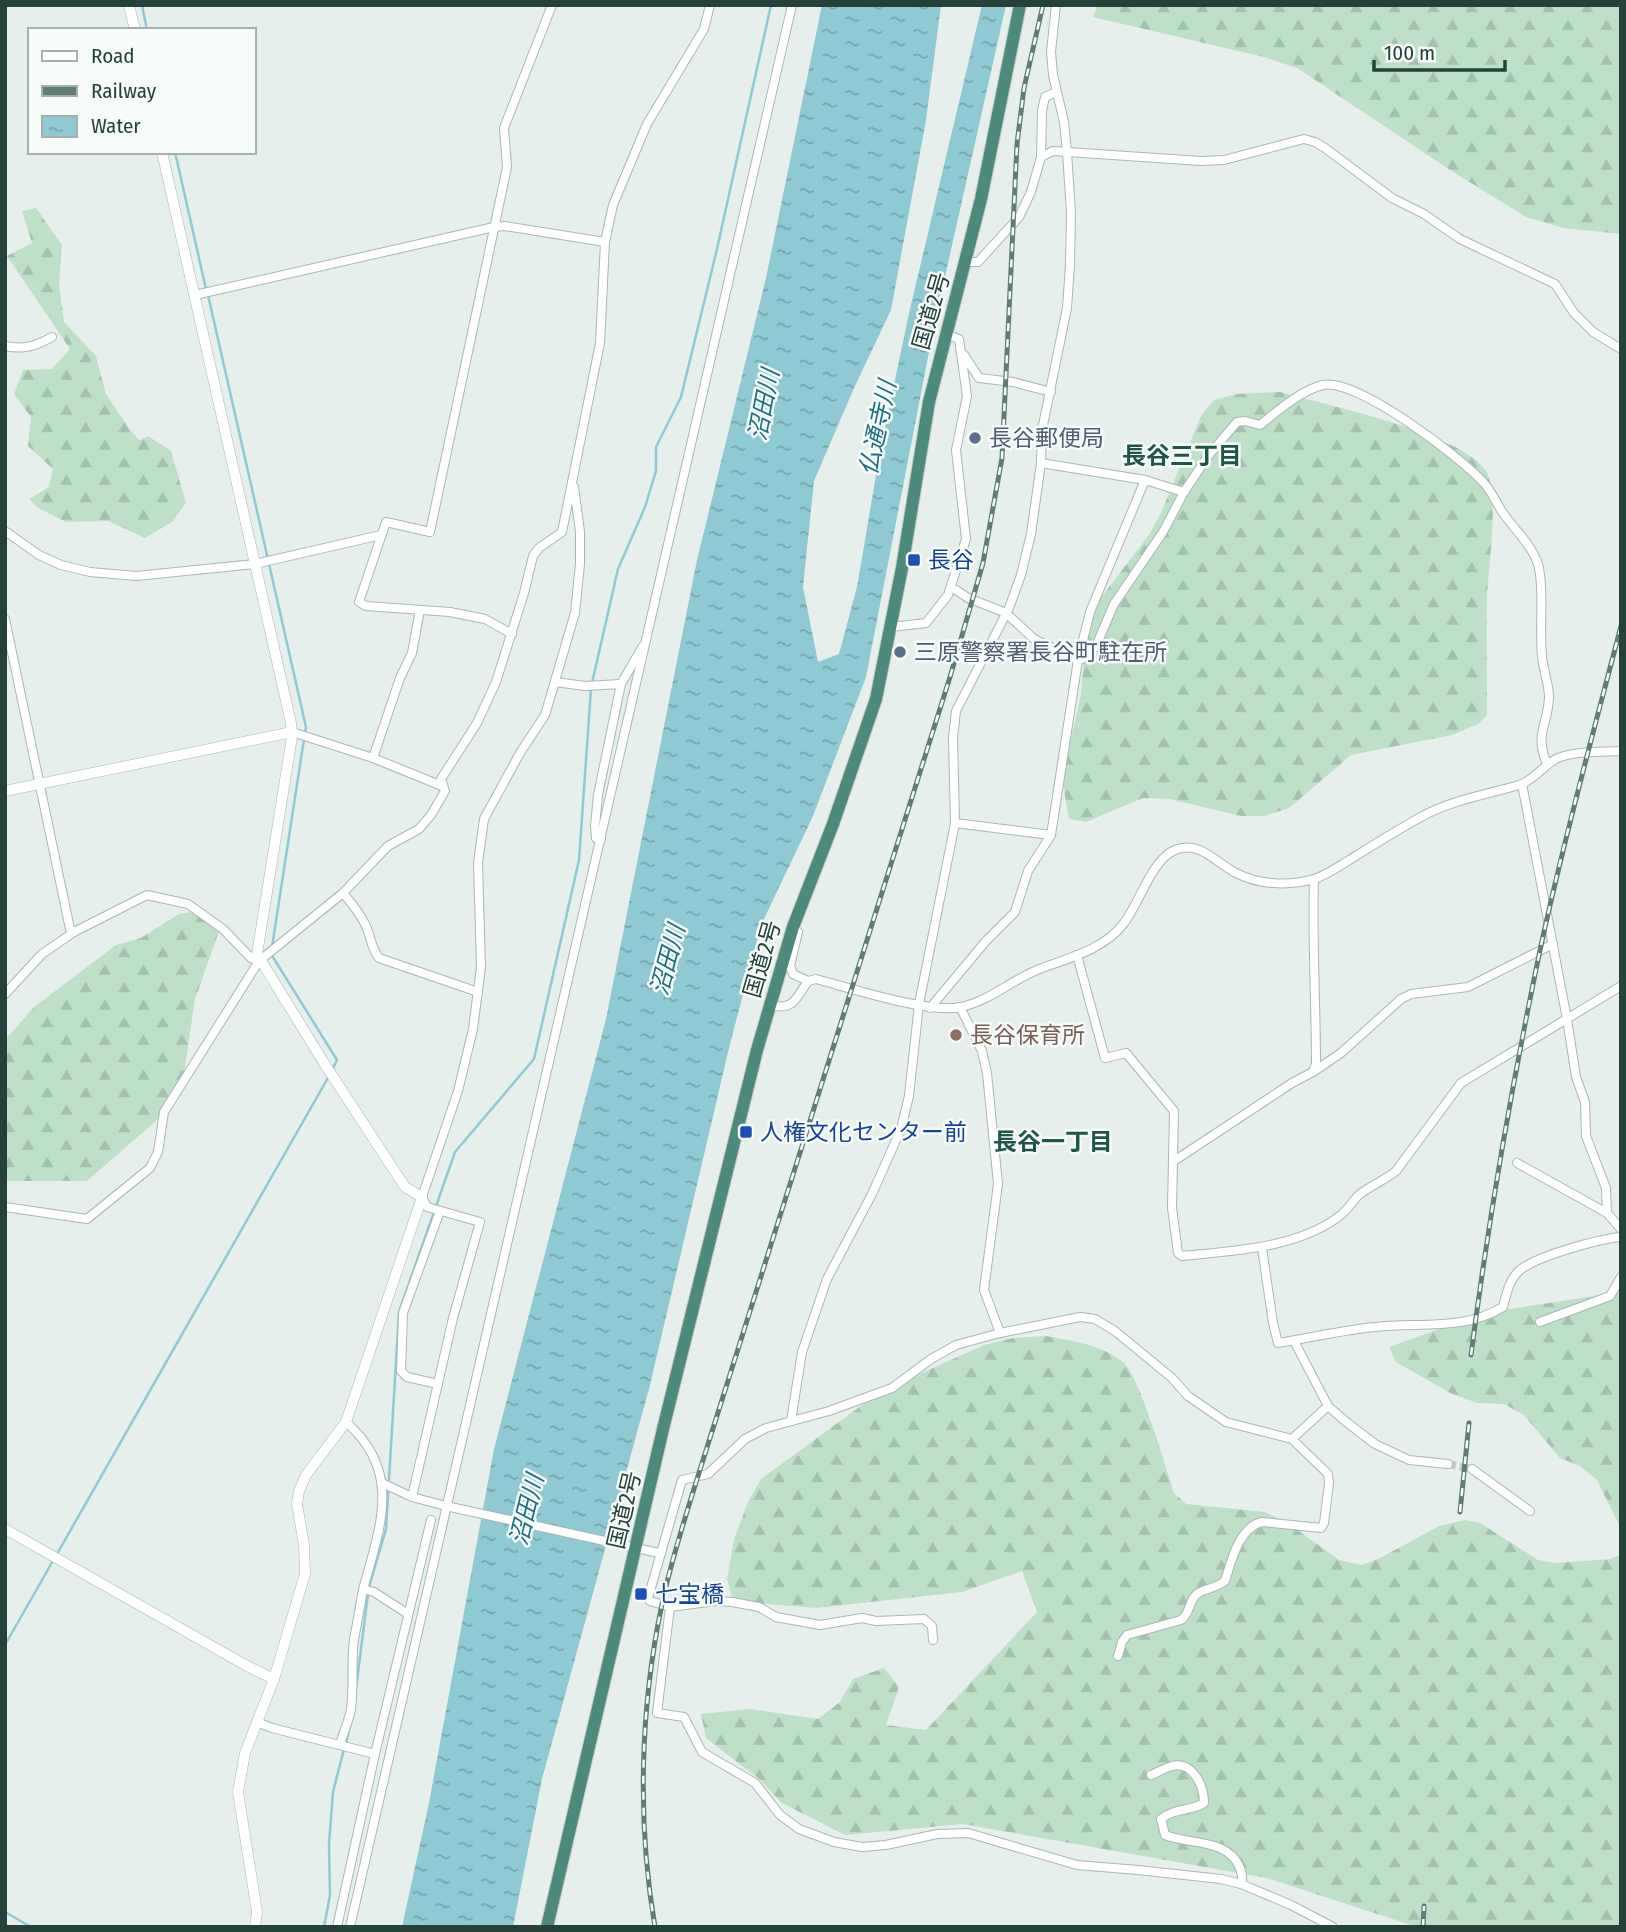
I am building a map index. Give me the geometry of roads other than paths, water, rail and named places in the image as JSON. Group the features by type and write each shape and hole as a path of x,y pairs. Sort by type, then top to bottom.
{"highway":[{"name":"国道2号","path":"547,1927 630,1547 770,1005 793,927 876,699 891,627 929,402 945,334 967,262 1020,5"}],"street":[{"path":"129,5 135,28"},
{"path":"512,634 485,619 450,612 366,606 359,602 386,522 430,532 507,167 504,128 552,5"},
{"path":"5,1207 87,1219 150,1168 158,1152 164,1112 259,961 343,893 388,846 419,829 431,816 445,791 441,779 477,723 496,682 533,556 539,548 562,532 600,343 606,242 613,205 647,124 704,29 710,5"},
{"path":"350,1927 793,5"},
{"path":"790,1421 802,1352 827,1279 872,1194 901,1129 909,1096 919,1004 956,823 953,737 956,711 1006,614 1021,575 1031,534 1041,463 1042,430 1067,308 1069,276 1071,213 1067,152 1051,52 1056,5"},
{"path":"967,262 978,262 1019,217 1031,192 1041,157 1045,97 1056,92"},
{"path":"1041,157 1054,152 1067,152 1201,161 1224,160 1304,139 1315,142 1392,198 1424,214 1460,239 1555,285 1574,313 1593,332 1621,349"},
{"path":"162,154 294,732 257,954 259,961 405,1187 440,1211 480,1222 453,1318 412,1497"},
{"path":"195,295 494,226 606,242"},
{"path":"941,605 948,595 966,539 956,450 967,396 959,340 945,334"},
{"path":"5,346 20,349 39,345 52,337"},
{"path":"960,349 979,378 1013,382 1051,393"},
{"path":"956,590 1006,614 1034,639 1077,660 1082,659 1096,646 1114,604 1163,532 1184,492 1208,456 1237,422 1261,425 1278,411 1322,385 1343,386 1360,393 1412,425 1465,464 1486,485 1537,561 1542,657 1549,687 1540,747 1547,764"},
{"path":"1041,463 1145,480 1184,492"},
{"path":"930,1008 986,941 1015,912 1028,870 1051,835 1077,660 1090,611 1145,480"},
{"path":"256,1927 257,1912 238,1792 242,1763 274,1679 305,1574 304,1545 297,1504 299,1491 306,1475 346,1422 425,1202 458,1091 473,1029 481,967 478,863 484,818 520,753 545,715 575,613 580,532 572,485"},
{"path":"5,531 39,555 61,565 90,572 136,576 255,564 381,535"},
{"path":"891,627 926,623 932,612 949,601 956,590 961,574 958,565"},
{"path":"373,758 400,678 412,653 420,610"},
{"path":"5,619 70,929 74,932"},
{"path":"601,839 596,838 595,826 598,795 621,684 642,646 646,645"},
{"path":"555,682 585,686 621,684"},
{"path":"5,791 294,732 373,758 442,786"},
{"path":"804,898 809,901 797,933 790,966 793,974 808,981 816,979 930,1008 960,1007 980,1000 1029,972 1077,956 1111,938 1125,923 1160,861 1172,851 1192,847 1205,852 1236,873 1254,880 1291,883 1314,879 1457,800 1522,784 1534,778 1547,764 1561,757 1621,751"},
{"path":"1522,784 1576,1077 1585,1102 1586,1136 1606,1188 1606,1213"},
{"path":"956,823 1051,835"},
{"path":"1313,1072 1316,1064 1312,940 1314,879"},
{"path":"343,893 358,910 373,951 379,958 478,992"},
{"path":"5,994 42,954 74,932 147,895 188,904 223,929 251,958 259,961"},
{"path":"1174,1161 1340,1053 1401,999 1411,994 1468,987 1553,944"},
{"path":"1077,956 1105,1058 1126,1053 1174,1111 1172,1208 1178,1253 1182,1256 1262,1248 1311,1231 1342,1214 1359,1196 1396,1171 1461,1083 1621,986"},
{"path":"770,1005 782,1008 792,1004 808,981"},
{"path":"960,1007 982,1051 987,1073 998,1184 984,1290 1000,1333"},
{"path":"1517,1163 1606,1213 1621,1229"},
{"path":"438,1384 407,1377 401,1371 403,1312 440,1211"},
{"path":"1262,1248 1278,1343 1373,1327 1461,1322 1489,1315 1503,1307 1509,1287 1519,1271 1540,1260 1597,1240 1621,1237"},
{"path":"1540,1322 1610,1296 1621,1277"},
{"path":"933,1640 932,1626 924,1619 876,1621 862,1618 820,1625 776,1616 759,1607 732,1602 716,1601 670,1607 650,1601 648,1598 659,1553 682,1480 708,1474 745,1439 766,1428 829,1411 891,1388 931,1359 956,1345 1080,1317 1095,1319 1115,1331 1172,1378 1204,1409 1226,1422 1292,1439 1328,1474 1324,1523 1321,1528 1255,1523 1242,1538 1221,1585 1193,1598 1186,1617 1181,1620 1127,1635 1118,1656"},
{"path":"1294,1341 1328,1406 1376,1444 1409,1460 1448,1464"},
{"path":"1292,1439 1328,1406"},
{"path":"340,1745 351,1709 354,1644 363,1589 383,1510 382,1483 376,1458 358,1432 346,1422"},
{"path":"1472,1469 1530,1511"},
{"path":"382,1483 412,1497 659,1553"},
{"path":"337,1927 431,1520"},
{"path":"5,1529 274,1679"},
{"path":"363,1589 374,1592 408,1614"},
{"path":"670,1607 657,1713 684,1717 702,1752 755,1783 780,1815 799,1829 834,1842 862,1847 886,1845 937,1834 968,1833 1077,1865 1221,1879 1241,1884 1291,1905 1333,1927"},
{"path":"257,1722 375,1754"},
{"path":"1151,1775 1183,1765 1194,1773 1204,1791 1205,1803 1196,1808 1171,1811 1161,1819 1165,1835 1179,1841 1209,1844 1227,1851 1237,1861 1243,1878 1241,1884"}],"water":[{"name":"沼田川","path":"822,5 941,5 926,120 891,310 814,481 803,587 818,662 839,654 857,587 881,446 910,309 982,5 1006,5 935,321 866,677 813,816 761,925 729,1048 650,1385 542,1779 513,1927 402,1927 429,1803 494,1449 606,1019 697,560 766,278"}],"waterway":[{"path":"142,5 147,28"},
{"path":"592,683 618,569 645,507 656,471 656,447 681,397 771,5"},
{"path":"175,154 206,289"},
{"path":"208,295 306,727 305,733"},
{"path":"369,1587 386,1529 399,1312 455,1152 534,1059 579,860 591,689"},
{"path":"272,947 304,739"},
{"path":"271,954 337,1060 332,1070"},
{"path":"57,1554 329,1076"},
{"path":"5,1645 54,1559"},
{"path":"356,1688 368,1594"},
{"path":"346,1743 350,1726"},
{"path":"324,1927 330,1895 329,1844 333,1792 344,1749"},
{"path":"5,1912 31,1927"}],"tunnel":[{"path":"1448,1464 1472,1469"}],"railway":[{"path":"655,1927 645,1847 644,1765 649,1684 662,1604 688,1508 950,677 983,563 1002,458 1017,144 1024,88 1043,5"},
{"path":"1471,1355 1494,1199 1531,992 1560,862 1621,626"},
{"path":"1460,1512 1469,1423"},
{"path":"1423,1927 1424,1906"}],"place":[{"name":"長谷郵便局","path":"975,438"},
{"name":"長谷","path":"914,560"},
{"name":"三原警察署長谷町駐在所","path":"900,652"},
{"name":"長谷保育所","path":"956,1035"},
{"name":"人権文化センター前","path":"746,1132"},
{"name":"七宝橋","path":"641,1594"}],"district":[{"name":"長谷三丁目","path":"1182,456"},
{"name":"長谷一丁目","path":"1053,1142"}],"water label":[{"name":"仏通寺川","path":"878,428"}]}
